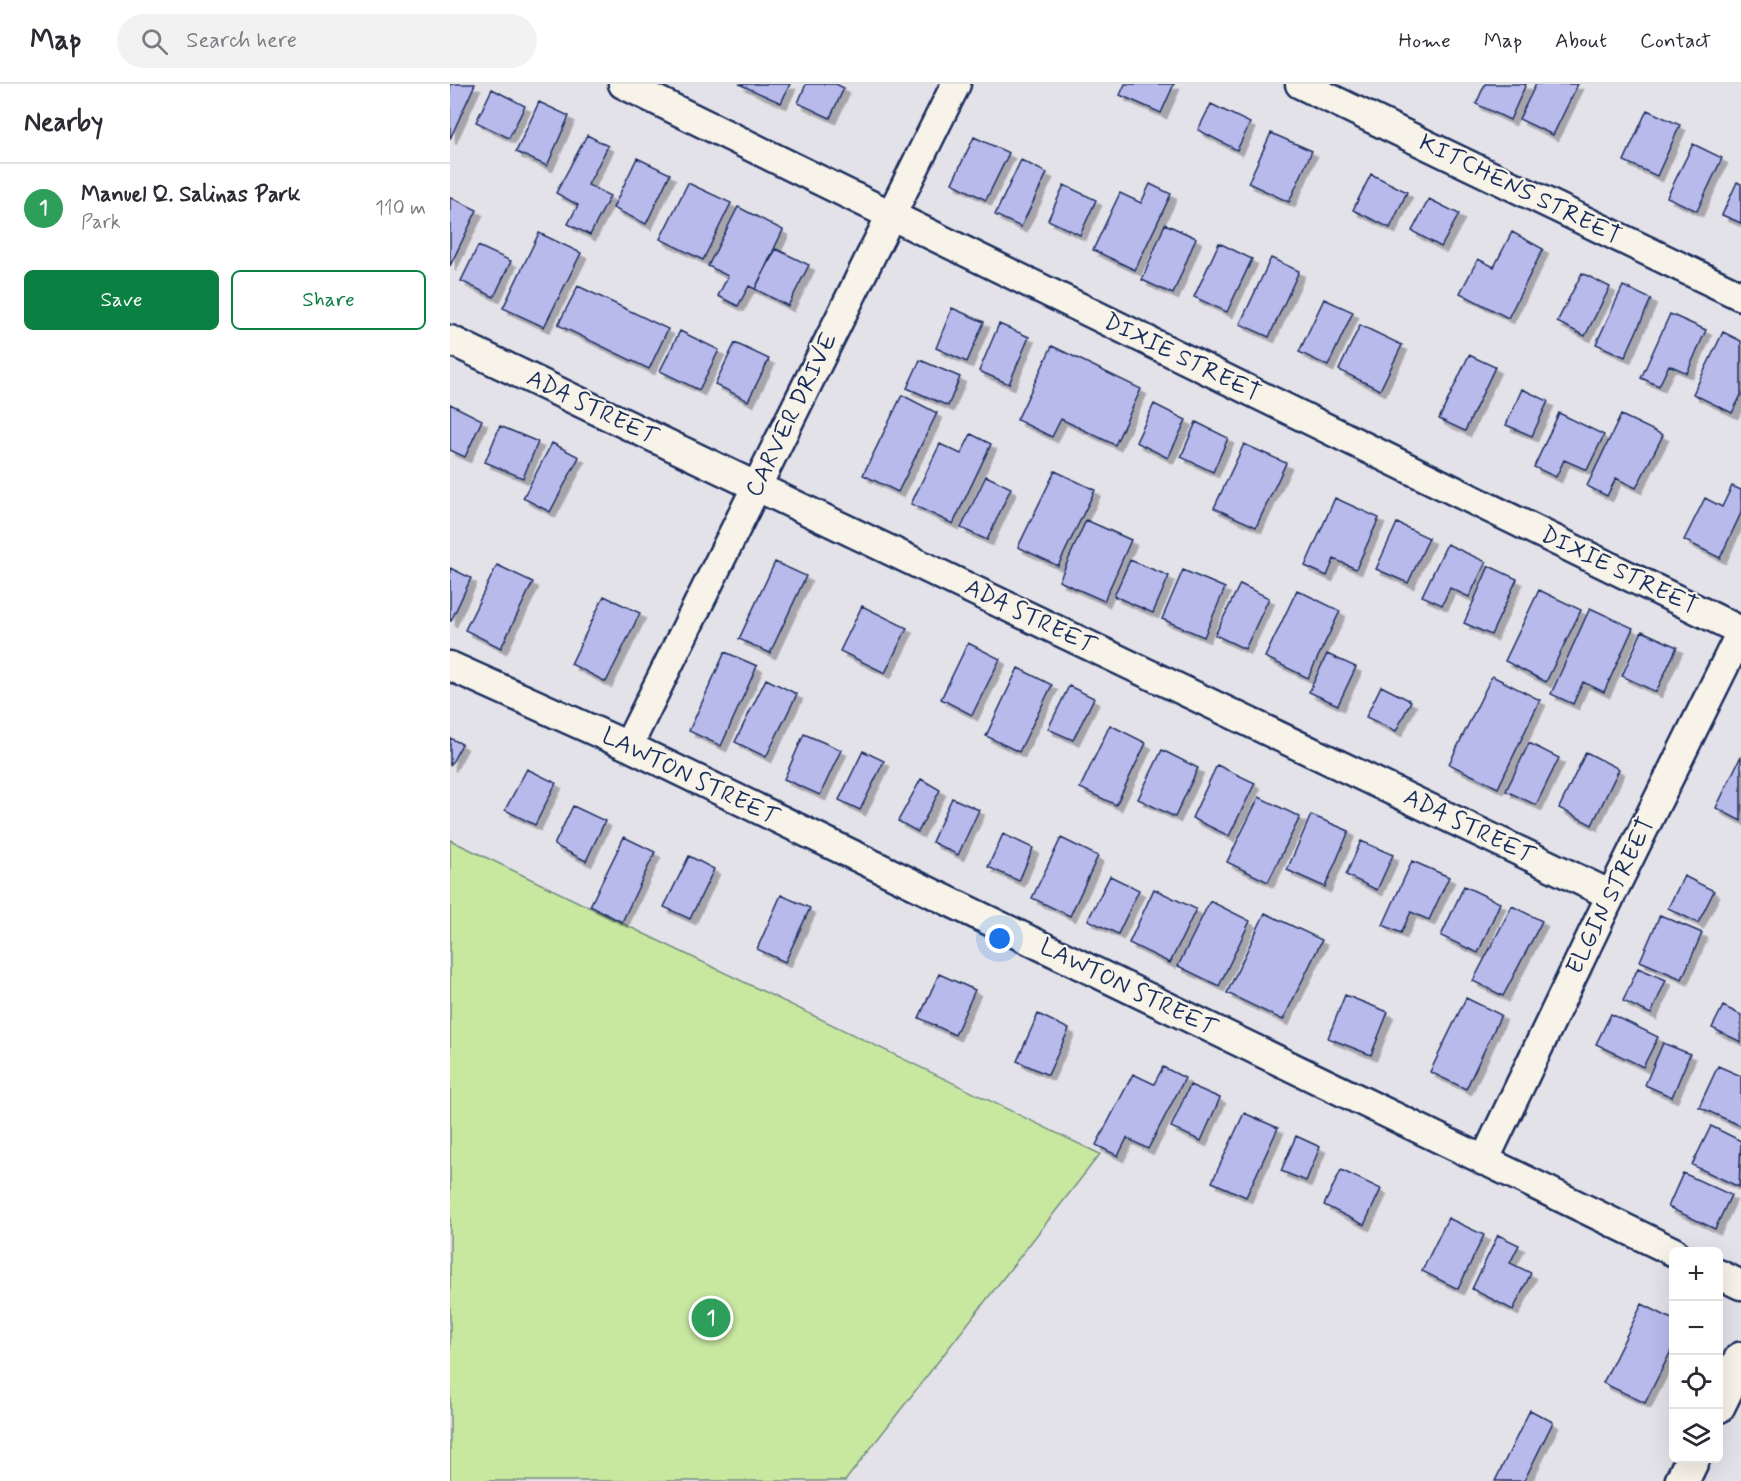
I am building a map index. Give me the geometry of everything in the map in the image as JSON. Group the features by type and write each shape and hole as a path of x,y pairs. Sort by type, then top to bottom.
{"main road":[{"path":"1723,1397 1741,1359"},
{"path":"1682,1481 1691,1463"}],"street":[{"name":"DIXIE STREET","path":"623,84 1741,632"},
{"name":"CARVER DRIVE","path":"628,746 956,84"},
{"name":"KITCHENS STREET","path":"1300,84 1741,296"},
{"name":"ADA STREET","path":"450,340 1611,895"},
{"name":"ELGIN STREET","path":"1484,1161 1611,895 1741,632"},
{"name":"LAWTON STREET","path":"450,666 628,746 1669,1250"},
{"path":"1723,1276 1741,1285"}],"green space":[{"path":"450,840 1100,1154 845,1481 450,1481"}],"building":[{"path":"450,84 475,84 450,139"},
{"path":"739,84 790,84 781,103"},
{"path":"806,84 836,84 844,88 830,118 798,103"},
{"path":"1125,84 1174,84 1161,113 1120,95"},
{"path":"1485,84 1526,84 1510,120 1476,104"},
{"path":"1536,84 1578,84 1553,135 1519,119"},
{"path":"492,89 525,106 509,138 476,122"},
{"path":"539,102 569,116 547,166 516,152"},
{"path":"1211,104 1250,123 1237,150 1198,130"},
{"path":"1647,110 1680,125 1657,176 1624,161"},
{"path":"1271,133 1312,151 1289,202 1248,183"},
{"path":"587,135 608,146 588,185 610,196 590,235 568,224 578,205 556,193"},
{"path":"974,137 1009,153 986,200 952,183"},
{"path":"1693,144 1722,158 1697,211 1667,197"},
{"path":"637,158 670,174 646,224 613,208"},
{"path":"1021,160 1047,173 1021,227 995,215"},
{"path":"1371,174 1407,192 1390,228 1353,210"},
{"path":"1737,182 1741,184 1741,223 1722,215"},
{"path":"688,183 731,203 703,260 660,239"},
{"path":"1150,184 1171,194 1135,270 1093,250 1120,193 1141,203"},
{"path":"1064,185 1096,200 1080,235 1048,220"},
{"path":"450,197 477,210 450,266"},
{"path":"1429,199 1459,214 1441,247 1412,231"},
{"path":"738,207 783,230 755,289 749,286 738,306 718,296 728,276 708,266"},
{"path":"1165,224 1196,238 1173,294 1142,280"},
{"path":"1512,232 1543,249 1508,318 1460,293 1478,259 1494,267"},
{"path":"539,233 581,253 544,327 503,308"},
{"path":"1219,243 1252,259 1227,312 1194,297"},
{"path":"478,246 511,261 494,297 461,281"},
{"path":"776,249 809,265 788,306 755,289"},
{"path":"1271,258 1299,271 1269,337 1240,324"},
{"path":"1582,273 1610,287 1585,336 1557,322"},
{"path":"578,286 668,329 649,369 558,325"},
{"path":"1623,286 1651,299 1625,357 1596,344"},
{"path":"1324,299 1353,312 1328,366 1299,352"},
{"path":"952,308 984,322 967,362 936,348"},
{"path":"1670,314 1706,330 1687,373 1669,365 1659,386 1641,378"},
{"path":"999,324 1029,337 1009,384 979,371"},
{"path":"1360,325 1402,345 1380,390 1339,370"},
{"path":"680,331 719,350 699,390 660,371"},
{"path":"1723,332 1741,341 1741,395 1732,413 1693,394"},
{"path":"735,343 769,359 748,401 715,384"},
{"path":"1052,346 1141,389 1115,445 1061,419 1052,437 1017,420"},
{"path":"1469,355 1495,367 1465,431 1439,419"},
{"path":"920,360 960,377 948,406 907,388"},
{"path":"1522,389 1548,401 1532,436 1506,425"},
{"path":"902,395 937,413 898,492 863,475"},
{"path":"450,404 482,420 465,457 450,450"},
{"path":"1154,404 1186,420 1168,458 1136,442"},
{"path":"1559,413 1604,435 1587,470 1564,460 1556,477 1534,467"},
{"path":"1621,415 1663,435 1636,488 1616,478 1607,496 1587,486"},
{"path":"1196,422 1228,438 1213,472 1181,457"},
{"path":"500,426 538,442 523,478 485,462"},
{"path":"971,434 991,444 953,524 911,504 940,444 961,454"},
{"path":"552,443 579,457 550,512 523,498"},
{"path":"1244,444 1286,463 1256,527 1214,508"},
{"path":"1055,471 1095,490 1058,566 1018,547"},
{"path":"986,476 1011,488 987,540 961,528"},
{"path":"1732,486 1741,490 1741,513 1720,558 1684,540 1705,498 1722,507"},
{"path":"1335,498 1379,518 1356,569 1334,559 1327,576 1305,566"},
{"path":"1086,520 1131,540 1104,601 1059,581"},
{"path":"1397,523 1429,538 1408,583 1376,569"},
{"path":"1447,544 1486,562 1469,597 1450,588 1442,605 1422,596"},
{"path":"1130,560 1169,576 1153,613 1114,596"},
{"path":"775,562 806,576 770,653 739,639"},
{"path":"497,565 533,582 501,648 465,630"},
{"path":"1489,566 1517,579 1491,635 1464,623"},
{"path":"450,568 471,578 451,621 450,621"},
{"path":"1183,570 1225,588 1204,637 1162,619"},
{"path":"1240,584 1269,598 1245,649 1215,635"},
{"path":"1297,590 1340,611 1308,678 1265,657"},
{"path":"1539,590 1581,610 1546,682 1505,661"},
{"path":"604,596 640,613 606,682 571,664"},
{"path":"862,606 907,628 885,673 840,651"},
{"path":"1590,608 1633,628 1604,692 1583,682 1573,704 1551,694"},
{"path":"1642,631 1677,647 1656,692 1622,676"},
{"path":"968,643 1000,659 972,715 941,699"},
{"path":"725,652 757,666 721,746 689,731"},
{"path":"1327,654 1356,667 1338,705 1309,692"},
{"path":"1018,668 1052,685 1019,752 986,736"},
{"path":"1492,676 1540,700 1498,788 1449,764"},
{"path":"766,679 797,694 766,757 735,742"},
{"path":"1069,686 1094,698 1073,740 1048,729"},
{"path":"1381,686 1411,701 1396,731 1366,717"},
{"path":"1110,725 1146,743 1116,805 1080,788"},
{"path":"804,734 841,750 820,795 784,779"},
{"path":"450,738 462,744 450,766"},
{"path":"1529,743 1559,758 1536,805 1506,791"},
{"path":"1162,750 1198,768 1175,817 1138,799"},
{"path":"863,751 884,761 860,810 839,800"},
{"path":"1586,752 1619,769 1592,825 1559,808"},
{"path":"1741,756 1741,821 1716,808"},
{"path":"1217,765 1255,783 1229,836 1192,818"},
{"path":"527,769 556,783 535,825 505,810"},
{"path":"921,779 940,790 918,832 898,821"},
{"path":"1259,797 1300,817 1268,882 1227,862"},
{"path":"952,798 979,810 958,855 932,842"},
{"path":"573,806 605,821 586,861 554,845"},
{"path":"1311,815 1349,831 1325,887 1287,870"},
{"path":"1003,834 1033,848 1019,881 988,867"},
{"path":"624,837 655,852 622,922 590,906"},
{"path":"1061,838 1098,856 1070,916 1032,898"},
{"path":"1361,841 1393,855 1377,890 1346,875"},
{"path":"689,856 714,869 690,919 664,907"},
{"path":"1412,861 1449,877 1429,920 1411,912 1401,933 1383,925"},
{"path":"1110,876 1139,890 1118,934 1088,920"},
{"path":"1684,876 1714,891 1698,923 1668,908"},
{"path":"1464,886 1500,903 1478,953 1441,936"},
{"path":"1154,889 1196,909 1170,963 1129,943"},
{"path":"781,895 810,908 785,962 757,949"},
{"path":"1210,901 1250,921 1219,986 1178,966"},
{"path":"1512,906 1542,921 1503,996 1473,981"},
{"path":"1265,913 1322,940 1283,1020 1227,993"},
{"path":"1660,915 1702,933 1682,979 1640,961"},
{"path":"1638,968 1666,980 1651,1014 1623,1001"},
{"path":"939,974 975,990 955,1035 919,1018"},
{"path":"1345,995 1388,1012 1371,1055 1328,1038"},
{"path":"1466,998 1501,1015 1466,1089 1430,1072"},
{"path":"1723,1006 1741,1015 1741,1042 1712,1028"},
{"path":"1038,1014 1069,1029 1048,1075 1017,1061"},
{"path":"1611,1014 1658,1037 1643,1067 1596,1044"},
{"path":"1663,1043 1690,1054 1672,1097 1645,1085"},
{"path":"1718,1066 1741,1076 1741,1126 1699,1107"},
{"path":"1163,1067 1185,1078 1148,1149 1127,1138 1118,1156 1096,1145 1133,1074 1154,1084"},
{"path":"1190,1085 1220,1098 1201,1141 1171,1127"},
{"path":"1244,1113 1278,1128 1246,1197 1212,1182"},
{"path":"1711,1126 1741,1141 1739,1187 1692,1165"},
{"path":"1296,1136 1320,1147 1306,1181 1281,1171"},
{"path":"1341,1170 1381,1189 1364,1225 1324,1205"},
{"path":"1683,1173 1731,1195 1715,1229 1668,1207"},
{"path":"1448,1218 1484,1235 1458,1289 1422,1271"},
{"path":"1498,1235 1519,1245 1510,1263 1531,1273 1513,1310 1472,1289"},
{"path":"1642,1304 1669,1318 1669,1355 1645,1403 1603,1383"},
{"path":"1530,1410 1553,1422 1524,1481 1495,1481"}],"place":[{"name":"Manuel Q. Salinas Park","path":"711,1318"}]}
